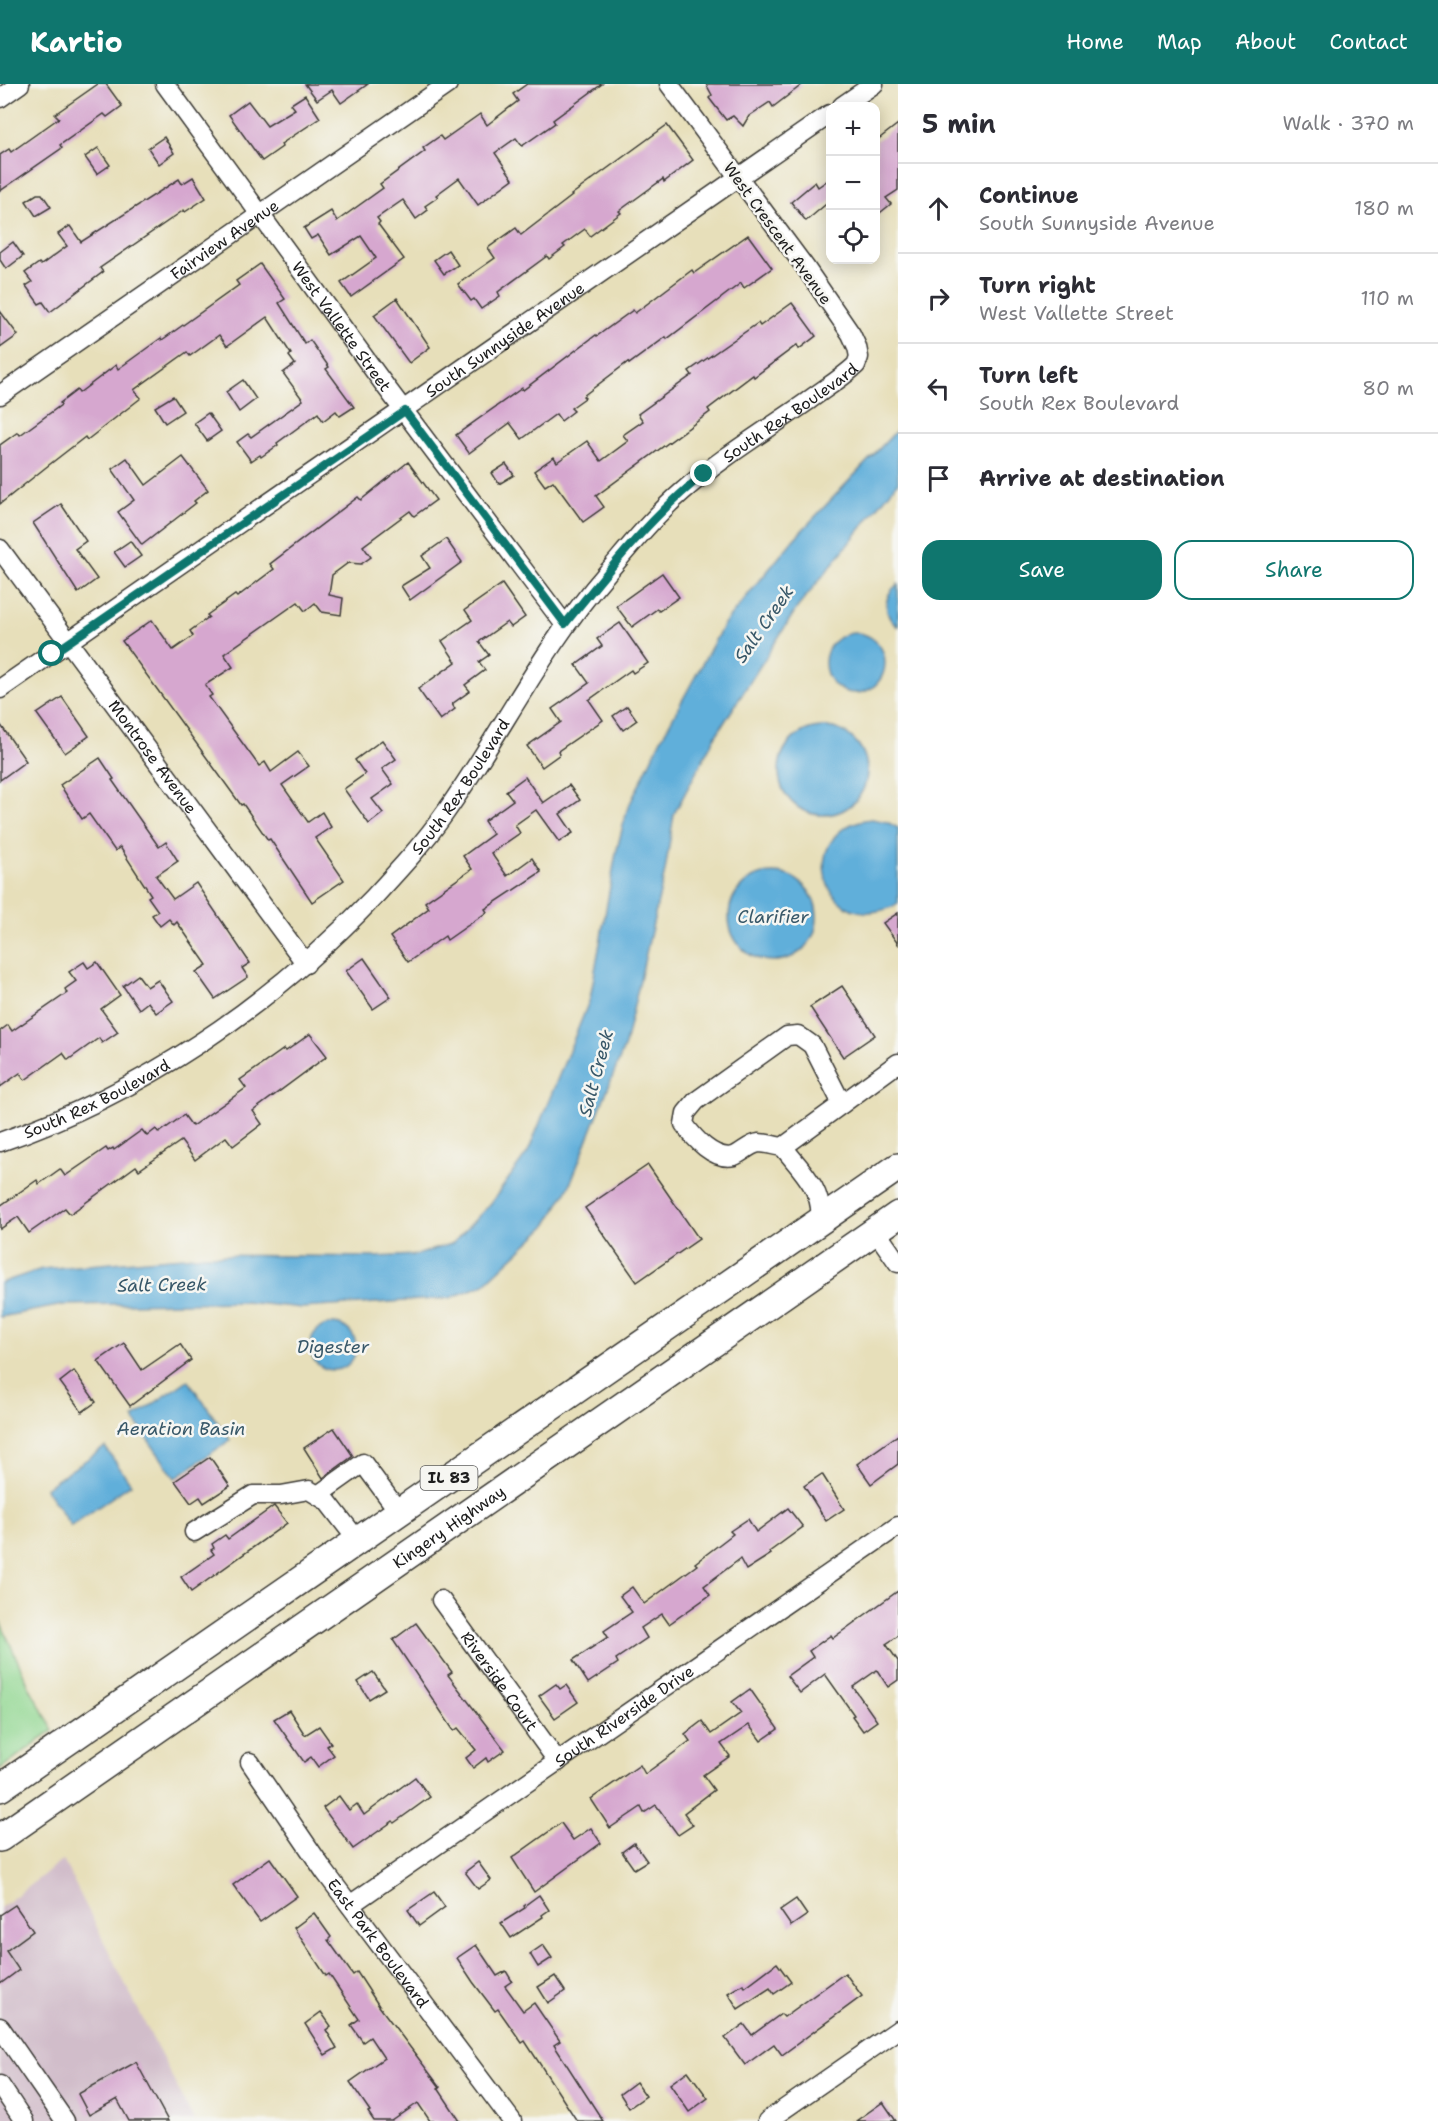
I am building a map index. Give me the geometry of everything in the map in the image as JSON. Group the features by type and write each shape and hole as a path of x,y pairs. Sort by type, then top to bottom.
{"highway":[{"name":"IL 83","path":"0,1788 898,1167"},
{"name":"Kingery Highway","path":"0,1838 898,1215"}],"street":[{"path":"0,98 20,84"},
{"name":"West Vallette Street","path":"165,84 565,624"},
{"name":"Fairview Avenue","path":"0,395 448,84"},
{"name":"West Crescent Avenue","path":"669,84 805,267 851,334 859,357"},
{"path":"848,102 874,84"},
{"name":"South Sunnyside Avenue","path":"0,690 826,117"},
{"name":"South Rex Boulevard","path":"0,1142 87,1106 167,1063 252,1007 306,964 385,885 434,827 565,624 606,573 683,491 848,372 859,357"},
{"name":"Montrose Avenue","path":"0,549 306,964"},
{"path":"820,1221 822,1208 819,1195 783,1147 758,1143 734,1156 721,1156 691,1134 684,1124 686,1113 705,1095 786,1036 798,1035 812,1045 842,1104"},
{"path":"783,1147 898,1063"},
{"path":"875,1230 898,1263"},
{"path":"318,1495 363,1464 399,1512"},
{"path":"195,1532 253,1495 281,1495 309,1490 327,1501 358,1541"},
{"name":"South Riverside Drive","path":"350,1905 898,1526"},
{"name":"Riverside Court","path":"441,1600 558,1762"},
{"name":"East Park Boulevard","path":"250,1762 350,1905 512,2121"},
{"path":"0,2027 65,2121"},
{"path":"767,2121 898,2030"},
{"path":"0,2085 24,2121"}],"shaded area":[{"path":"63,1860 194,2121 0,2121 0,1908"}],"green space":[{"path":"0,1621 28,1684 53,1730 0,1769"}],"water":[{"name":"Salt Creek","path":"898,429 898,482 797,608 715,737 674,814 665,871 625,1045 569,1187 546,1226 483,1285 450,1298 302,1308 245,1302 63,1305 0,1317 0,1283 42,1269 206,1255 374,1257 417,1255 453,1243 491,1203 528,1152 590,999 616,853 627,810 660,741 724,624 794,539"},
{"path":"898,584 898,627 889,617 886,606 889,594"},
{"path":"855,633 872,638 880,646 885,663 880,680 872,688 855,693 838,688 830,680 825,663 830,646 838,638"},
{"path":"823,727 840,731 854,740 863,754 867,771 863,788 854,802 840,811 823,815 806,811 792,802 783,788 779,771 783,754 792,740 806,731"},
{"name":"Clarifier","path":"872,819 887,822 898,828 898,903 892,907 872,912 853,910 838,901 829,887 824,870 826,853 834,837 849,825"},
{"name":"Clarifier","path":"773,873 798,880 810,892 817,917 810,942 798,954 773,961 748,954 736,942 729,917 736,892 748,880"},
{"name":"Digester","path":"338,1324 350,1330 355,1338 355,1356 350,1364 342,1369 328,1370 320,1367 313,1360 310,1342 313,1334 320,1327"},
{"name":"Aeration Basin","path":"188,1380 230,1440 175,1478 133,1418"},
{"name":"Aeration Basin","path":"105,1447 131,1484 71,1526 45,1488"}],"building":[{"path":"98,84 106,84 122,106 107,117 104,114 60,145 62,148 0,191 0,155 9,149 11,152 59,118 55,114"},
{"path":"305,84 368,84 341,103 332,90 317,100"},
{"path":"527,84 602,84 553,120 555,123 522,146 516,138 495,153 513,179 478,205 459,178 436,195 438,197 425,206 428,210 416,219 403,200 377,218 380,222 378,224 404,259 351,297 341,283 376,258 361,236 331,255 318,235 311,239 304,228 331,211 337,221 383,188 380,184 425,151 423,148 440,136 443,140 480,114 487,125 518,101 513,94"},
{"path":"706,84 803,84 773,107 770,102 749,116 743,126 733,116 726,120 709,98 712,95"},
{"path":"305,95 320,118 281,144 282,147 262,161 229,115 248,101 267,126 295,109 291,104"},
{"path":"898,124 898,190 886,198 891,204 880,213 880,156 880,138"},
{"path":"667,125 693,160 619,211 621,213 590,236 585,229 549,259 547,256 498,292 500,296 481,309 474,299 471,301 458,284 495,258 488,248 516,228 521,235 571,195"},
{"path":"164,137 174,153 159,164 148,148"},
{"path":"98,148 110,165 97,174 85,157"},
{"path":"193,177 206,198 185,212 184,210 100,268 103,272 50,312 43,302 39,304 26,286 32,282 25,273 39,263 41,265 67,246 58,234 70,226 81,242 179,179 182,184"},
{"path":"826,181 826,204 806,221 791,202 815,182 818,187"},
{"path":"37,194 42,194 51,207 36,216 26,201"},
{"path":"748,235 772,268 744,288 741,283 667,339 666,337 629,364 628,362 583,396 585,398 571,408 574,411 561,421 556,414 522,439 510,423 469,453 456,435 522,388 523,390 596,335 633,310 635,313 692,270 694,273"},
{"path":"13,242 23,256 6,269 0,260 0,252"},
{"path":"448,250 458,265 444,274 434,260"},
{"path":"260,264 285,299 279,303 305,344 310,340 329,367 326,369 354,407 340,416 336,411 323,421 318,413 277,443 278,445 251,461 237,442 248,434 251,437 303,400 283,373 295,364 267,317 227,346 219,335 190,356 187,352 134,390 141,398 87,440 85,437 0,504 0,445 18,432 20,435 61,405 60,403 77,390 79,393 116,365 118,369 161,338 162,340 239,285 236,281"},
{"path":"397,298 430,347 409,363 374,315"},
{"path":"792,303 816,336 799,349 797,345 754,377 753,375 708,409 710,412 596,496 604,507 583,522 553,481 545,486 534,471 554,457 557,462 587,441 601,461 628,441 623,435 643,421 638,414 692,375 689,371 758,323 760,326"},
{"path":"0,311 18,335 0,348"},
{"path":"243,380 256,399 239,412 226,392"},
{"path":"173,396 183,411 165,423 155,407"},
{"path":"208,413 221,431 207,441 194,423"},
{"path":"183,457 208,490 194,501 196,503 142,545 118,512 134,500 112,469 127,458 146,485"},
{"path":"408,462 436,500 414,516 410,511 363,546 371,557 361,564 348,563 332,575 329,595 343,598 341,615 322,612 315,603 305,611 298,602 224,654 233,667 205,685 212,695 209,697 259,766 265,762 271,772 298,752 309,766 282,785 308,822 322,812 331,827 315,838 344,880 312,902 270,839 268,840 243,804 241,805 122,641 152,620 173,650 193,636 190,631 209,617 207,615 235,595 237,597 274,569 270,564 358,497 361,500"},
{"path":"506,464 514,475 499,484 492,473"},
{"path":"61,504 86,541 75,549 97,579 78,593 33,523"},
{"path":"446,539 462,562 410,600 401,586 430,568 422,556"},
{"path":"130,541 141,556 125,567 114,552"},
{"path":"662,573 679,597 632,627 616,606"},
{"path":"502,584 525,617 511,627 507,622 479,642 489,655 479,662 485,670 465,685 470,691 452,704 455,709 440,720 418,689 456,662 442,641 472,620 465,610"},
{"path":"620,623 648,663 633,673 631,670 589,700 603,720 558,751 560,754 542,767 527,746 561,722 552,709 589,683 576,665 602,646 597,639"},
{"path":"62,697 89,736 65,753 37,714"},
{"path":"627,706 637,720 623,730 613,716"},
{"path":"0,724 26,761 0,780"},
{"path":"382,740 396,759 382,769 393,784 372,799 383,813 369,824 344,789 365,774 355,760"},
{"path":"100,758 114,779 112,780 159,847 166,842 178,861 156,876 173,899 196,883 250,963 242,968 248,977 215,999 196,972 207,965 177,922 174,925 169,919 160,926 152,915 158,911 148,897 151,895 120,847 115,851 89,814 82,819 60,785"},
{"path":"525,777 543,803 569,785 580,800 560,814 573,833 559,842 536,810 515,825 520,833 491,853 507,876 532,858 541,872 485,909 487,912 447,940 445,936 408,962 390,937 429,908 425,902 472,869 463,856 493,834 484,821 513,800 506,791"},
{"path":"898,913 898,944 883,923"},
{"path":"364,958 391,997 373,1009 346,971"},
{"path":"84,962 88,968 97,962 120,995 101,1009 118,1032 102,1043 99,1038 68,1060 63,1053 25,1080 20,1073 0,1087 0,1031 8,1025 12,1031 67,993 65,989 76,981 69,972"},
{"path":"138,975 147,987 158,980 173,1001 156,1013 148,1002 139,1009 123,986"},
{"path":"842,986 875,1035 843,1057 810,1007"},
{"path":"310,1034 327,1056 253,1111 262,1124 233,1146 226,1137 195,1160 181,1141 139,1170 136,1166 70,1214 65,1208 29,1233 18,1217 0,1229 0,1206 37,1180 39,1184 60,1169 65,1176 106,1148 108,1151 113,1148 114,1150 142,1130 147,1136 156,1129 159,1133 184,1115 192,1126 246,1088 240,1080"},
{"path":"648,1165 699,1239 637,1282 585,1208"},
{"path":"124,1343 142,1370 180,1344 191,1360 130,1406 98,1361"},
{"path":"74,1371 96,1402 82,1412 60,1382"},
{"path":"334,1428 353,1456 323,1478 304,1448"},
{"path":"898,1435 898,1464 871,1484 857,1464"},
{"path":"210,1457 230,1486 204,1503 200,1497 191,1503 175,1481"},
{"path":"822,1474 844,1509 826,1521 804,1486"},
{"path":"274,1506 287,1523 191,1592 181,1577 214,1554 211,1550 214,1548 212,1544 225,1535 228,1539"},
{"path":"788,1508 803,1527 769,1552 771,1554 746,1570 740,1559 704,1586 710,1595 669,1624 662,1614 641,1628 647,1638 616,1659 618,1663 588,1683 573,1660 608,1637 604,1631 632,1612 620,1596 632,1587 644,1604 697,1565 695,1563 733,1534 730,1531 748,1519 756,1532"},
{"path":"898,1591 898,1636 886,1644 898,1661 898,1680 888,1687 877,1670 853,1687 877,1721 863,1731 825,1674 800,1693 787,1676 813,1657 809,1651 831,1635 833,1638"},
{"path":"416,1623 452,1672 448,1675 505,1750 488,1762 486,1758 473,1768 466,1758 476,1750 458,1728 454,1731 393,1640"},
{"path":"373,1672 385,1689 369,1699 358,1682"},
{"path":"556,1684 560,1689 566,1685 578,1702 555,1718 539,1696"},
{"path":"750,1689 778,1729 761,1741 749,1725 721,1744 730,1756 703,1775 714,1790 684,1813 693,1825 678,1835 656,1805 644,1813 641,1807 610,1828 591,1799 640,1765 645,1774 690,1741 685,1734 702,1721 711,1734 741,1713 732,1702"},
{"path":"289,1710 305,1735 319,1726 331,1743 327,1746 334,1755 318,1767 311,1757 304,1762 274,1719"},
{"path":"415,1777 430,1797 353,1849 323,1808 339,1796 349,1810 357,1804 364,1815"},
{"path":"561,1823 573,1840 591,1828 601,1843 534,1892 512,1858"},
{"path":"634,1843 647,1861 634,1869 622,1852"},
{"path":"270,1858 297,1896 260,1922 233,1885"},
{"path":"478,1862 491,1880 478,1889 465,1872"},
{"path":"434,1892 445,1907 419,1926 408,1910"},
{"path":"539,1895 549,1910 542,1915 543,1917 511,1938 501,1923 525,1908 524,1906"},
{"path":"796,1899 807,1915 791,1926 780,1910"},
{"path":"15,1905 33,1931 6,1951 19,1970 0,1984 0,1915"},
{"path":"314,1913 331,1937 328,1940 353,1975 357,1972 379,2006 440,2087 438,2088 460,2121 430,2121 418,2103 392,2121 374,2121 368,2112 370,2111 350,2082 384,2058 370,2037 363,2042 351,2025 359,2019 329,1974 326,1976 294,1928"},
{"path":"476,1945 497,1976 506,1971 512,1981 505,1986 523,2011 534,2003 560,2041 554,2045 603,2121 577,2121 525,2041 522,2043 498,2009 495,2011 473,1982 457,1958"},
{"path":"543,1945 552,1958 538,1967 530,1954"},
{"path":"777,1963 791,1982 774,1994 770,1988 738,2009 728,1993 743,1984 745,1987"},
{"path":"845,1973 862,1996 782,2055 774,2044 745,2065 725,2038 744,2024 752,2035 781,2014 784,2017"},
{"path":"555,1976 565,1991 548,2003 538,1987"},
{"path":"321,2012 331,2026 326,2030 337,2048 325,2055 305,2024"},
{"path":"136,2062 168,2121 129,2121 117,2099 89,2115 78,2094"},
{"path":"688,2071 708,2098 689,2112 670,2084"},
{"path":"636,2082 646,2096 629,2108 620,2094"},
{"path":"883,2102 896,2121 856,2121"}],"route":[{"path":"52,654 405,411 565,624 606,573 663,510 704,474"}]}
